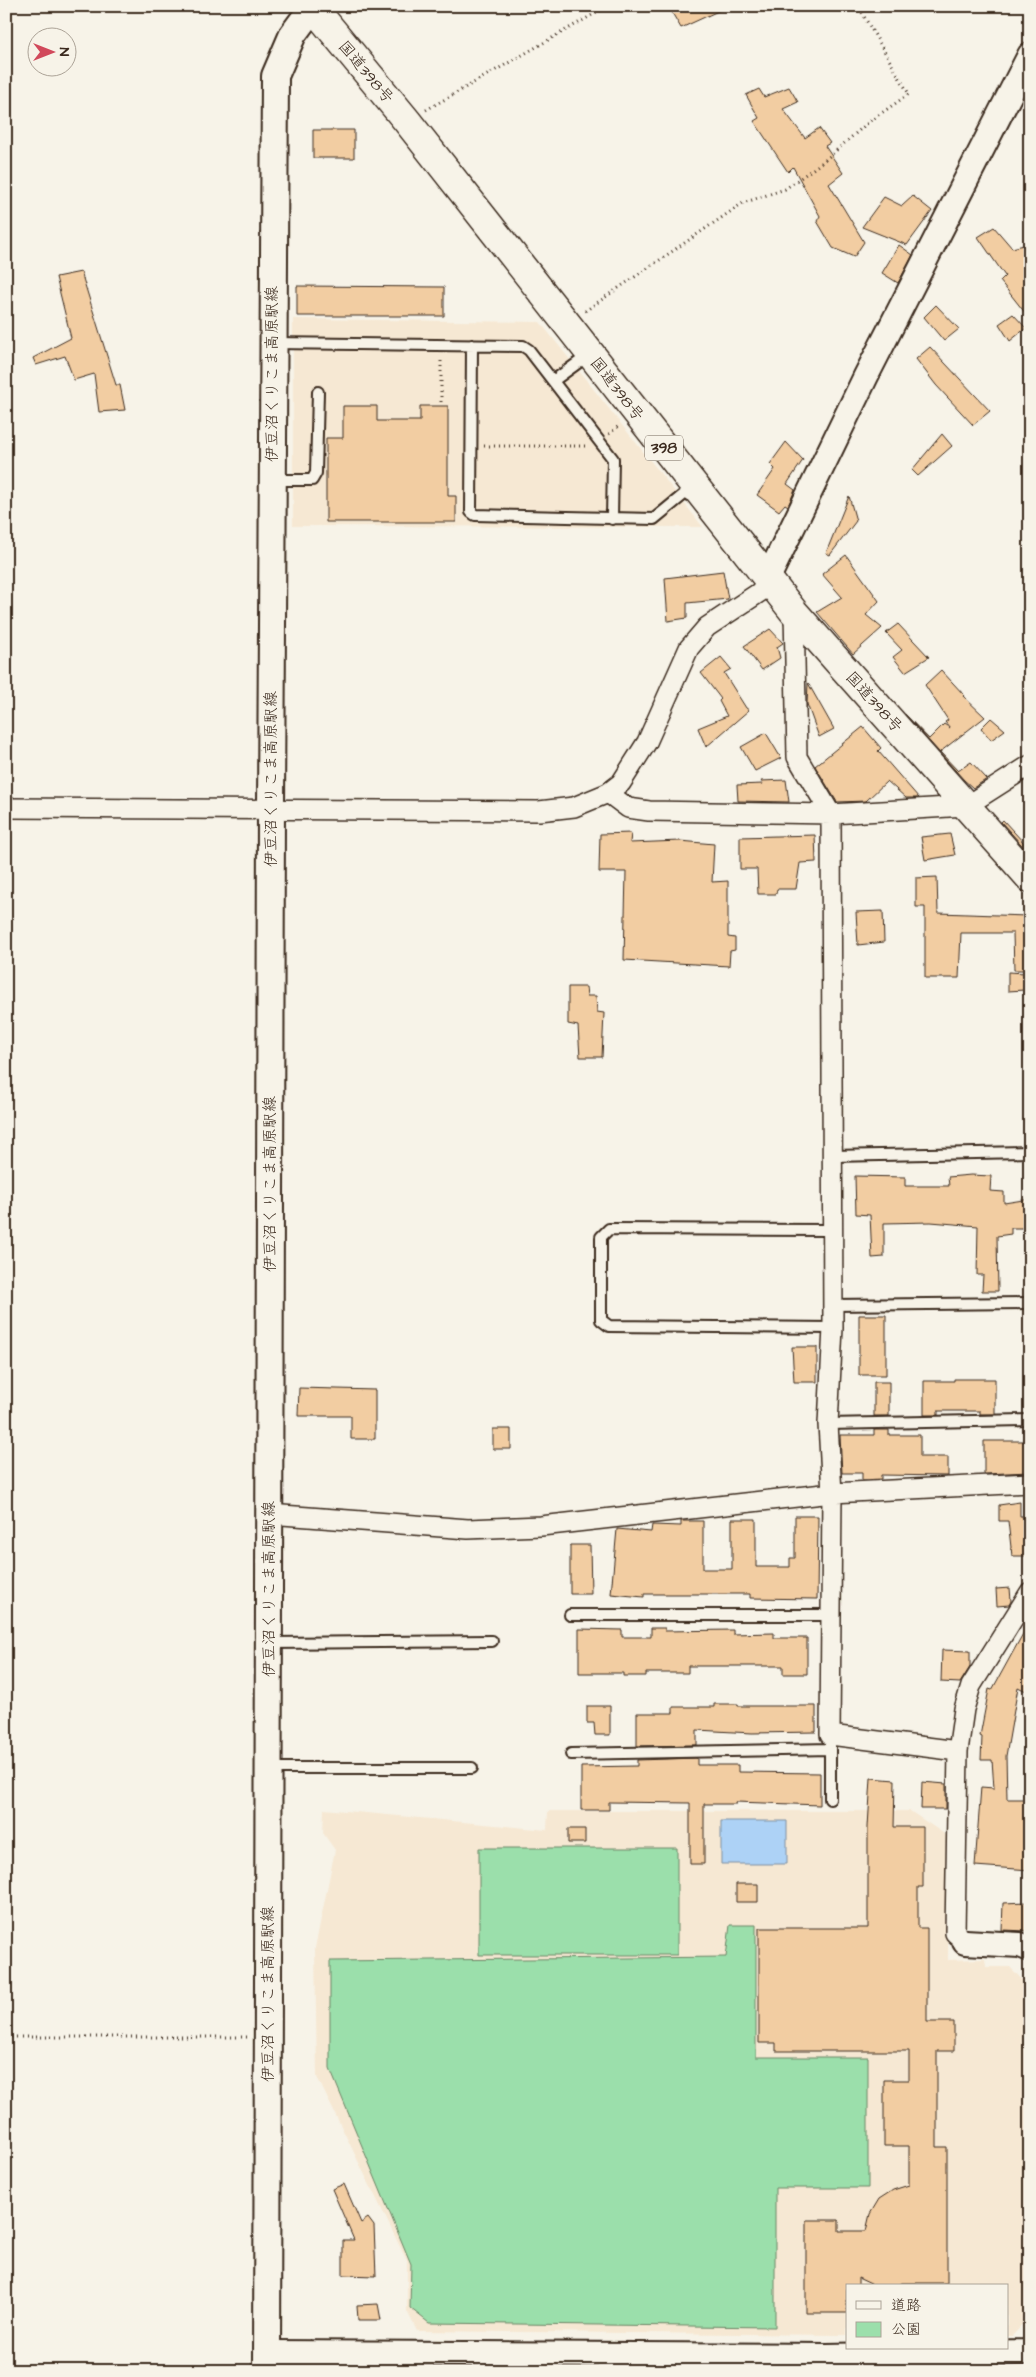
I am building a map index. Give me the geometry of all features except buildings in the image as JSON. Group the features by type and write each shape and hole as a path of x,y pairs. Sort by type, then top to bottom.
{"highway":[{"name":"国道398号","path":"312,7 407,121 767,580 1030,878"}],"main road":[{"name":"伊豆沼くりこま高原駅線","path":"267,2362 270,1768 270,808 275,76 292,34 312,7"}],"street":[{"path":"6,808 270,808 539,812 574,807 608,793 621,783 647,742 689,648 707,627 760,592 767,580 866,376 1030,55"},
{"path":"794,612 797,757 831,814 833,1328 828,1424 832,1493 830,1742 958,1751"},
{"path":"608,793 628,808 649,812 831,814 966,806 1030,765"},
{"path":"269,1514 468,1529 532,1526 832,1493 1030,1483"},
{"path":"1030,1592 971,1686 964,1710 958,1751 956,1934 965,1942 1020,1945 1030,1949"},
{"path":"267,2362 827,2364 1026,2352 1030,2350"}],"lane":[{"path":"273,343 523,346 553,381 613,459 612,519"},
{"path":"472,346 471,512 475,516 654,519 694,487"},
{"path":"553,381 590,354"},
{"path":"272,480 312,480 316,473 318,392"},
{"path":"832,1156 1030,1152"},
{"path":"832,1230 609,1229 601,1237 601,1320 609,1326 833,1328"},
{"path":"832,1305 1030,1303"},
{"path":"828,1424 1030,1420"},
{"path":"570,1615 830,1615"},
{"path":"269,1642 492,1641"},
{"path":"571,1754 830,1742 830,1799"},
{"path":"270,1768 472,1768"}],"path":[{"path":"407,121 608,6"},
{"path":"566,324 742,203 785,189 824,160 870,121 909,94 858,6"},
{"path":"441,345 441,402"},
{"path":"471,446 593,446 624,421"},
{"path":"6,2038 268,2038"}],"shaded area":[{"path":"293,319 540,322 703,527 293,526"},
{"path":"324,1809 547,1830 548,1811 910,1811 949,1837 948,1960 985,1959 986,1967 1010,1967 1030,1988 1030,2317 1012,2336 1008,2336 1008,2284 846,2284 846,2335 417,2331 407,2311 407,2261 317,2077 315,1948 335,1850 323,1833"}],"green space":[{"path":"479,1848 677,1848 677,1955 479,1955"},
{"path":"730,1925 756,1925 756,2057 868,2057 868,2188 775,2188 775,2327 429,2323 410,2308 411,2264 330,2069 330,1961 726,1957"}],"water":[{"path":"721,1821 787,1821 787,1864 721,1864"}]}
